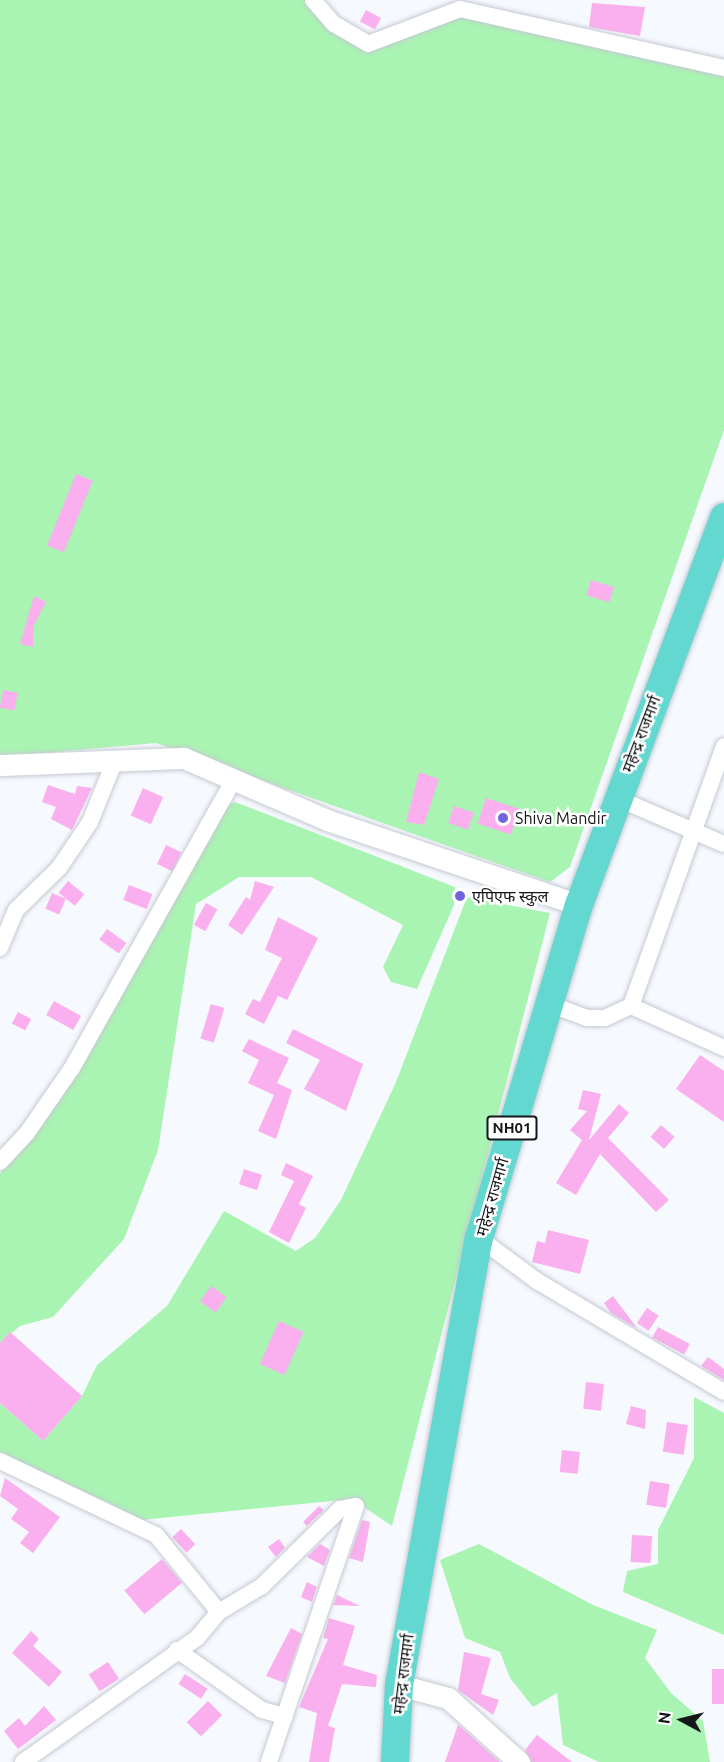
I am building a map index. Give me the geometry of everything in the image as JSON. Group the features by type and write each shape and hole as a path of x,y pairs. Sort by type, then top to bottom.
{"highway":[{"name":"महेन्द्र राजमार्ग","path":"395,1762 399,1685 479,1238 579,904 724,517"}],"street":[{"path":"313,0 334,24 368,44 460,9 724,68"},
{"path":"549,1004 587,1018 605,1018 631,1006 724,746"},
{"path":"0,765 184,758 327,820 579,904"},
{"path":"0,948 16,910 59,868 90,822 115,760"},
{"path":"0,1162 27,1133 72,1068 234,779"},
{"path":"617,798 724,844"},
{"path":"631,1006 724,1048"},
{"path":"479,1238 537,1281 724,1392"},
{"path":"0,1461 156,1535 219,1612"},
{"path":"22,1762 197,1638 219,1612 262,1586 340,1509 356,1506 269,1762"},
{"path":"177,1650 262,1710 285,1716"},
{"path":"399,1685 448,1698 519,1762"}],"green space":[{"path":"0,0 313,0 368,44 460,9 724,71 724,430 570,867 550,882 156,743 0,757"},
{"path":"235,802 455,887 454,905 417,989 391,982 383,967 403,925 311,877 239,877 196,904 158,1150 124,1239 53,1317 20,1326 0,1343 0,1174 224,807"},
{"path":"467,897 550,913 392,1526 352,1499 141,1520 0,1453 0,1403 43,1441 82,1396 97,1365 167,1306 224,1211 296,1251 315,1238 341,1200 396,1082"},
{"path":"694,1397 724,1413 724,1635 623,1592 627,1571 658,1564 658,1530 694,1458"},
{"path":"479,1544 593,1605 657,1630 645,1658 671,1693 703,1721 710,1762 599,1762 563,1745 557,1693 533,1707 510,1678 500,1652 465,1638 440,1560"}],"building":[{"path":"592,3 645,7 640,36 589,27"},
{"path":"366,10 381,18 375,29 360,21"},
{"path":"76,474 93,481 64,552 47,545"},
{"path":"591,580 614,587 609,602 586,595"},
{"path":"34,596 46,602 33,627 33,647 20,644"},
{"path":"3,690 18,693 14,711 0,708"},
{"path":"419,772 439,779 424,825 406,822"},
{"path":"48,785 75,794 77,786 92,788 72,830 51,819 56,807 42,802"},
{"path":"143,788 163,797 151,824 131,815"},
{"name":"Shiva Mandir","path":"486,798 519,809 511,834 478,824"},
{"path":"454,806 474,813 468,830 448,823"},
{"path":"166,845 181,852 173,871 157,864"},
{"path":"68,881 84,894 75,906 59,893"},
{"path":"255,881 274,887 242,935 228,925 246,897 250,900"},
{"path":"129,885 152,894 147,909 123,900"},
{"path":"52,893 66,899 59,915 45,909"},
{"path":"206,903 217,909 205,931 194,925"},
{"path":"278,917 318,938 287,1000 278,996 264,1024 245,1014 253,999 260,1002 282,958 265,950"},
{"path":"107,929 126,943 119,954 99,940"},
{"path":"54,1001 81,1016 73,1030 46,1015"},
{"path":"211,1004 224,1008 214,1043 200,1038"},
{"path":"18,1012 31,1019 25,1031 12,1023"},
{"path":"293,1029 363,1064 346,1111 304,1089 320,1060 286,1043"},
{"path":"249,1039 289,1058 277,1083 292,1090 276,1139 258,1131 274,1095 248,1083 259,1060 242,1051"},
{"path":"700,1055 724,1071 724,1122 676,1089"},
{"path":"583,1090 601,1094 589,1140 619,1104 629,1113 608,1138 669,1200 656,1212 600,1154 576,1195 556,1183 582,1140 570,1130 587,1111 578,1109"},
{"path":"661,1125 675,1137 664,1149 651,1137"},
{"path":"286,1163 313,1176 299,1204 306,1208 289,1243 269,1232 294,1181 281,1175"},
{"path":"244,1169 262,1175 257,1190 239,1184"},
{"path":"548,1230 589,1240 580,1274 532,1262 537,1241 545,1243"},
{"path":"211,1286 227,1297 216,1312 200,1302"},
{"path":"613,1296 637,1328 611,1313 604,1303"},
{"path":"647,1308 659,1316 649,1331 637,1323"},
{"path":"279,1321 304,1332 285,1375 260,1364"},
{"path":"658,1327 690,1344 684,1354 652,1338"},
{"path":"10,1332 82,1396 43,1441 0,1403 0,1343"},
{"path":"708,1357 724,1369 724,1380 701,1366"},
{"path":"586,1382 604,1384 601,1411 583,1409"},
{"path":"631,1406 646,1410 645,1429 626,1424"},
{"path":"667,1422 688,1425 684,1455 663,1452"},
{"path":"562,1450 580,1452 578,1474 560,1472"},
{"path":"5,1478 60,1517 33,1553 20,1543 29,1532 11,1519 18,1509 0,1496"},
{"path":"650,1481 670,1484 666,1508 646,1505"},
{"path":"319,1506 324,1510 307,1526 303,1522"},
{"path":"362,1520 370,1522 363,1562 349,1558"},
{"path":"181,1529 195,1544 187,1553 172,1537"},
{"path":"632,1535 652,1536 651,1563 631,1562"},
{"path":"279,1539 285,1548 276,1557 268,1547"},
{"path":"320,1544 330,1550 324,1566 307,1557"},
{"path":"162,1559 182,1583 144,1614 124,1590"},
{"path":"307,1582 317,1587 312,1602 301,1597"},
{"path":"337,1595 360,1606 333,1605"},
{"path":"329,1618 355,1626 343,1665 377,1675 376,1687 342,1684 328,1726 335,1728 329,1762 309,1762 317,1713 299,1707 328,1639 323,1638"},
{"path":"291,1628 302,1634 285,1683 266,1676"},
{"path":"31,1631 39,1639 33,1646 62,1672 49,1687 12,1653"},
{"path":"464,1652 491,1658 481,1694 499,1700 493,1715 458,1690"},
{"path":"108,1662 119,1679 100,1691 89,1675"},
{"path":"712,1669 724,1669 724,1704 712,1704"},
{"path":"185,1674 208,1689 201,1699 178,1684"},
{"path":"208,1701 222,1715 201,1736 187,1722"},
{"path":"44,1706 56,1720 18,1749 4,1731 19,1718 25,1726"},
{"path":"458,1725 461,1727 500,1762 445,1762"},
{"path":"537,1735 572,1762 531,1762 525,1750"}],"place":[{"name":"Shiva Mandir","path":"503,818"},
{"name":"एपिएफ स्कुल","path":"460,896"}]}
